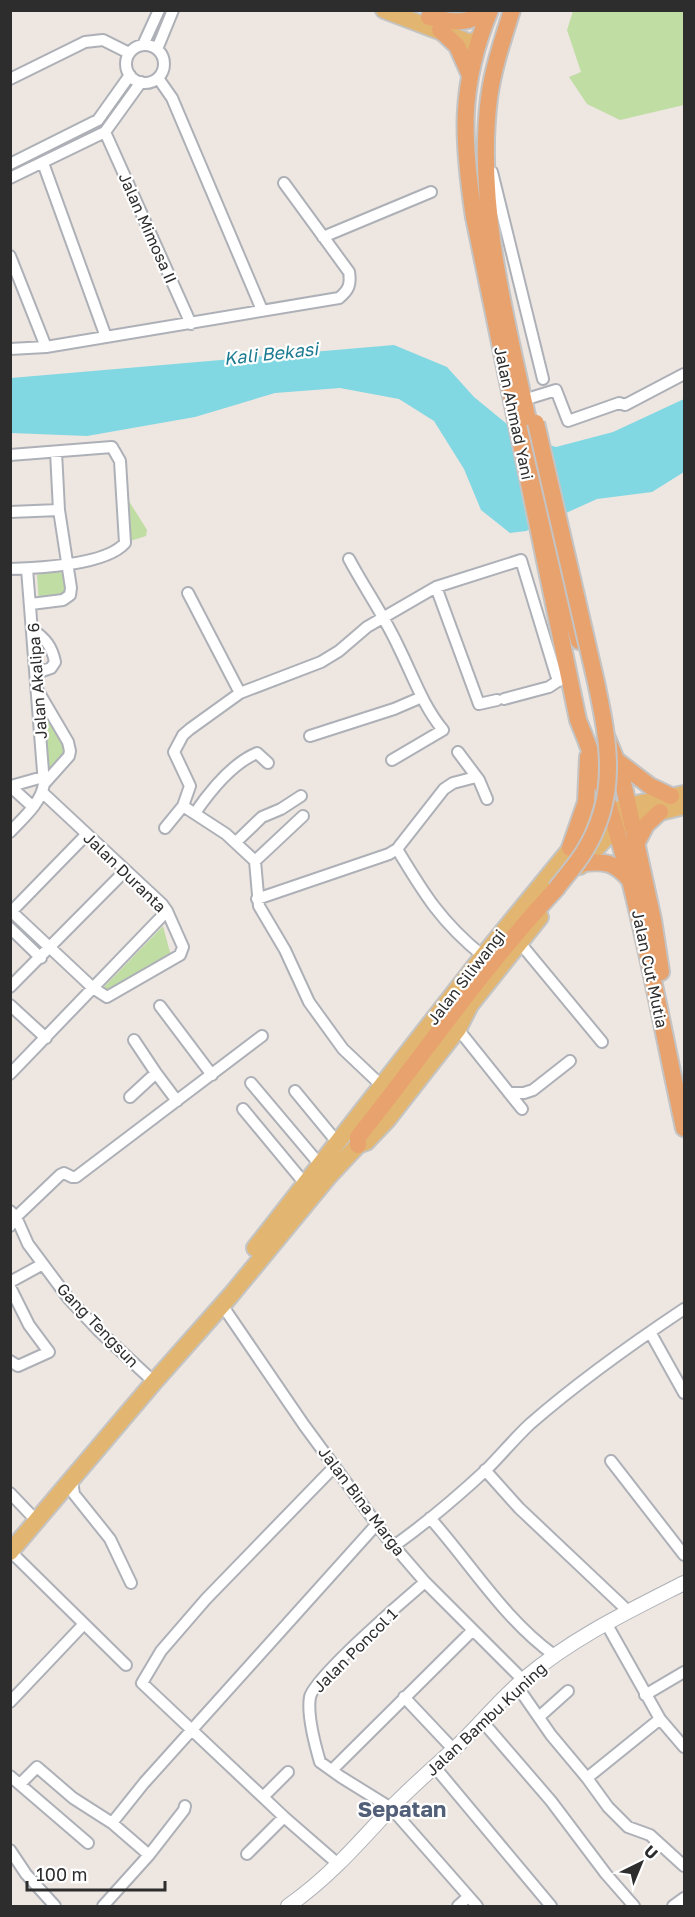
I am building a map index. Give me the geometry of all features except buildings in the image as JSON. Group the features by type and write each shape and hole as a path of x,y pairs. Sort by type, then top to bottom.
{"highway":[{"path":"434,24 462,23 479,17 485,10"},
{"name":"Jalan Ahmad Yani","path":"490,10 479,38 470,75 465,113 466,164 474,217 527,422"},
{"path":"489,99 482,84 484,58 483,46 479,38 489,30 501,10"},
{"name":"Jalan Ahmad Yani","path":"512,10 502,39 489,99 485,159 486,198 548,543 564,677 578,720 589,744 613,820"},
{"path":"434,24 457,46 470,75"},
{"path":"358,1145 358,1137 471,989 583,854 604,811 609,782 609,754 596,682 527,422 530,398 495,236 487,138"},
{"name":"Jalan Ahmad Yani","path":"548,543 599,716 616,760 629,812"},
{"path":"568,851 586,802 589,744"},
{"path":"616,760 650,786 680,799"},
{"name":"Jalan Cut Mutia","path":"629,812 653,920 665,997 684,1083"},
{"path":"636,844 645,825 660,812"},
{"name":"Jalan Cut Mutia","path":"613,820 631,881 684,1128"},
{"path":"580,866 610,863 621,869 631,881"}],"main road":[{"path":"384,10 479,38"},
{"path":"406,10 434,24"},
{"path":"629,812 660,812 680,799"},
{"path":"629,812 680,799"},
{"name":"Jalan Siliwangi","path":"325,1171 337,1142 483,956 594,820 613,820 629,812"},
{"name":"Jalan Siliwangi","path":"325,1171 358,1145 366,1142 387,1120 458,1029 470,1005 580,866 613,820"},
{"path":"568,851 579,860 580,866"},
{"path":"218,1302 306,1185 325,1171"},
{"path":"10,1536 218,1302 325,1171"},
{"path":"11,1552 72,1480 151,1379"}],"street":[{"path":"143,45 159,10"},
{"path":"157,49 173,10"},
{"path":"10,79 85,42 103,40 129,53"},
{"path":"143,45 150,45 157,49 164,63 158,78 147,82 141,82 130,75 126,60 135,47 143,45"},
{"path":"10,164 98,120 130,75"},
{"path":"158,78 172,98 262,310"},
{"path":"10,178 105,132 141,82"},
{"path":"77,132 83,143"},
{"name":"Jalan Mimosa II","path":"105,132 190,324"},
{"path":"488,160 543,379"},
{"path":"43,163 106,337"},
{"path":"10,349 46,347 339,298 348,291 351,281 349,272 284,183"},
{"path":"323,237 431,192"},
{"path":"10,256 46,347"},
{"path":"530,398 556,390 567,421 619,404 625,405 684,374"},
{"path":"10,455 108,446 115,450 120,461 125,543 114,553 67,565 10,569"},
{"path":"31,604 67,598 70,595 59,510 56,452"},
{"path":"10,512 59,510"},
{"path":"349,559 383,618 422,697 443,730 392,760"},
{"path":"165,828 183,806 190,786 174,752 183,735 240,693 321,662 339,651 367,627 436,588 521,560 556,675 564,677"},
{"name":"Jalan Akalipa 6","path":"27,569 44,785"},
{"path":"436,588 479,704 549,687 564,677"},
{"path":"188,593 240,693"},
{"path":"33,630 49,644 53,650 55,662 51,668 36,673"},
{"path":"10,832 33,807 44,785 69,756 70,751 68,742 38,691"},
{"path":"310,736 394,710 422,697"},
{"path":"458,752 480,780 487,799"},
{"path":"195,813 222,780 251,756 257,753 268,763"},
{"path":"257,899 369,860 377,860 397,849 444,789 453,783 476,777"},
{"path":"11,786 44,785"},
{"name":"Jalan Duranta","path":"44,785 86,835 167,911 183,947 180,955 109,997 93,988"},
{"path":"11,786 33,807"},
{"path":"236,842 262,818 301,796"},
{"path":"183,806 236,842 255,861 257,899 263,915 285,950 300,985 321,1021 343,1049 381,1085"},
{"path":"255,861 303,816"},
{"path":"86,835 11,913 93,988"},
{"path":"397,849 428,900 463,940 483,956"},
{"path":"10,987 125,871"},
{"path":"10,1074 167,911"},
{"path":"10,927 41,958"},
{"path":"520,943 602,1042"},
{"path":"10,1005 46,1038"},
{"path":"160,1006 212,1075"},
{"path":"458,1029 522,1109"},
{"path":"12,1218 60,1174 76,1177 262,1036"},
{"path":"135,1040 177,1101"},
{"path":"509,1093 524,1093 533,1090 570,1061"},
{"path":"130,1097 156,1073"},
{"path":"251,1083 325,1171"},
{"path":"295,1091 337,1142"},
{"path":"243,1109 306,1185"},
{"name":"Gang Tengsun","path":"12,1218 28,1244 69,1299 98,1330 151,1379"},
{"path":"10,1361 18,1366 49,1352 29,1325 11,1289 43,1264"},
{"name":"Jalan Bina Marga","path":"218,1302 376,1525 425,1582 473,1630 520,1683 539,1717 608,1808 628,1827 650,1835 684,1866"},
{"path":"394,1546 485,1470 516,1437 548,1409 650,1332 684,1310"},
{"path":"650,1332 684,1393"},
{"path":"611,1461 684,1555"},
{"path":"335,1466 206,1599 162,1651 142,1683 284,1817 338,1864"},
{"path":"485,1470 525,1514 627,1611"},
{"path":"72,1480 74,1494 110,1539 131,1583"},
{"path":"10,1493 30,1514"},
{"path":"430,1518 507,1612 541,1646 554,1655"},
{"path":"112,1823 376,1525"},
{"path":"11,1552 126,1665"},
{"name":"Jalan Poncol 1","path":"333,1770 322,1764 319,1758 310,1714 309,1701 312,1691 349,1651 425,1582"},
{"name":"Jalan Bambu Kuning","path":"288,1906 316,1886 434,1766 454,1750 520,1683 554,1655 627,1611 684,1583"},
{"path":"606,1623 660,1719 684,1747"},
{"path":"10,1702 83,1625"},
{"path":"473,1630 333,1770 391,1808 477,1906"},
{"path":"645,1695 684,1672"},
{"path":"539,1717 568,1691"},
{"path":"404,1697 454,1750"},
{"path":"587,1778 660,1719"},
{"path":"482,1721 551,1801 606,1874 634,1906"},
{"path":"434,1766 552,1906"},
{"path":"88,1843 14,1780 37,1767 73,1798 112,1823 149,1855"},
{"path":"263,1797 288,1772"},
{"path":"103,1906 149,1855 185,1806"},
{"path":"247,1854 284,1817"},
{"path":"10,1850 26,1874 55,1906"},
{"path":"458,1906 468,1896"},
{"path":"673,1906 684,1898"}],"green space":[{"path":"573,11 684,11 684,105 620,120 587,104 569,77 581,72 567,30"},
{"path":"127,498 147,530 146,536 130,541"},
{"path":"57,571 65,577 69,592 39,604 37,575"},
{"path":"45,707 68,749 49,773 48,769"},
{"path":"163,926 171,956 109,997 102,989"}],"water":[{"path":"394,345 447,367 474,397 523,437 556,447 613,432 684,399 684,472 652,492 597,499 526,531 510,533 481,510 464,469 434,421 399,399 340,388 275,393 195,417 87,436 11,433 11,378"}],"district":[{"name":"Sepatan","path":"402,1809"}],"water label":[{"name":"Kali Bekasi","path":"271,354"}]}
